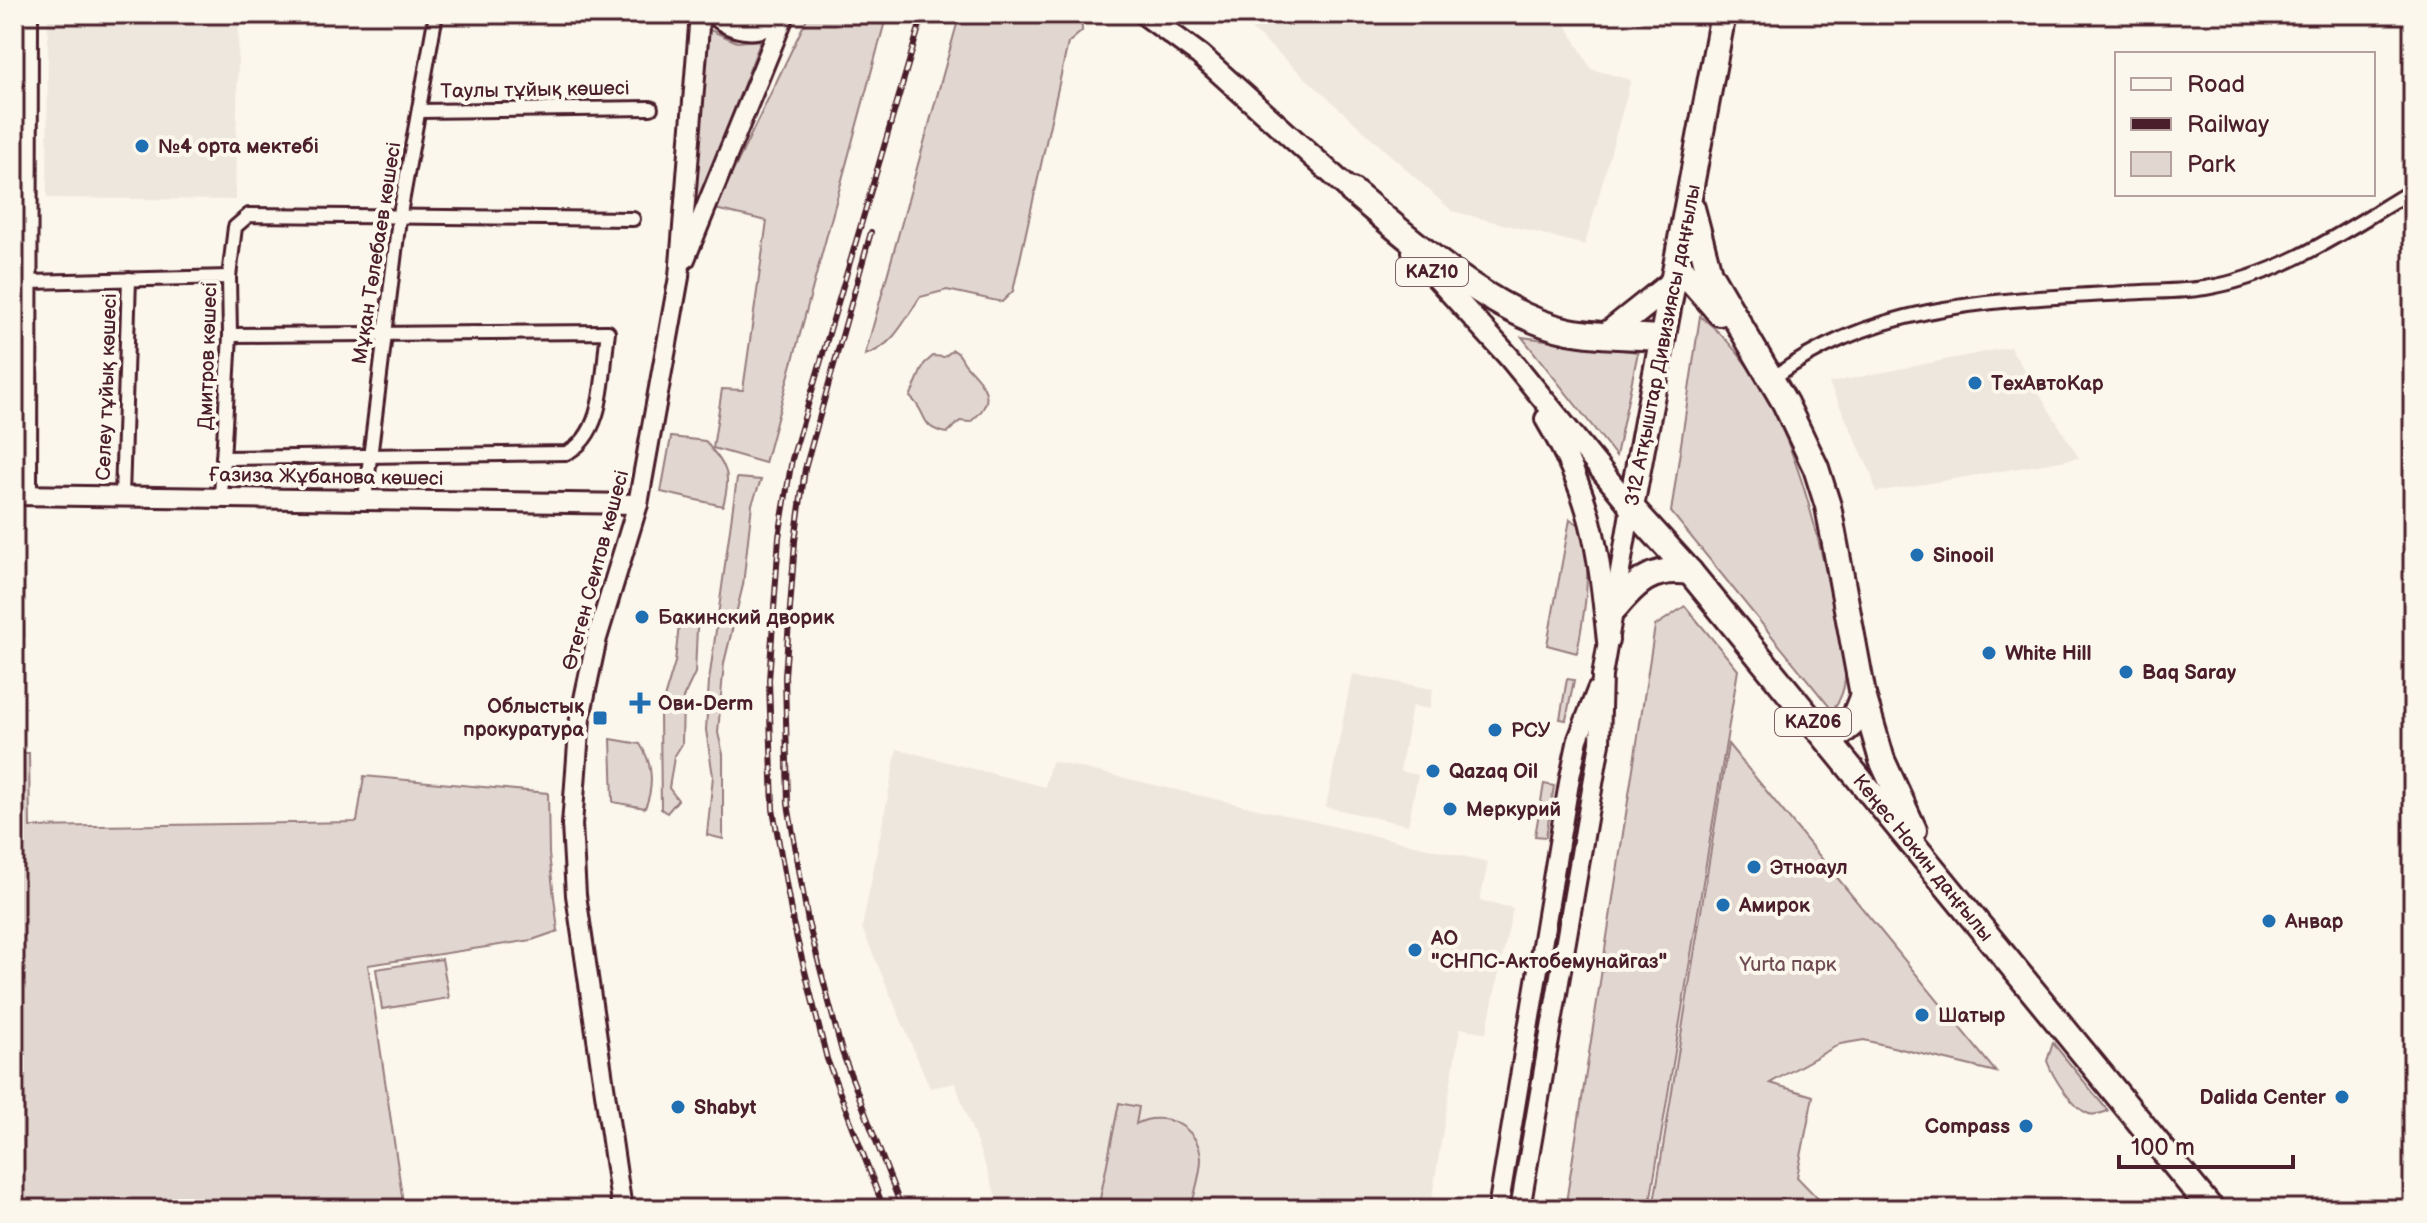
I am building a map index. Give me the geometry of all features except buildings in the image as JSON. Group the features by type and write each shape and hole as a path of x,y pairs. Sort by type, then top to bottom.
{"highway":[{"name":"312 Атқыштар Дивизиясы даңғылы","path":"1631,507 1674,274 1691,201 1723,14"},
{"path":"1352,191 1482,291 1517,311 1569,331 1662,338"},
{"path":"1691,201 1709,273 1772,379 1811,456 1828,506 1863,695 1892,784 1935,873"},
{"path":"1607,335 1674,274 1747,340"},
{"name":"Кеңес Нокин даңғылы","path":"1631,507 1690,572 2211,1209"},
{"path":"1614,609 1646,575 1660,570 1690,572"},
{"path":"1830,742 1851,725 1863,695"}],"main road":[{"path":"20,494 21,339 29,282 21,218 21,111 28,14"},
{"path":"679,277 700,14"},
{"path":"714,14 736,29 750,30 765,27 784,14"},
{"path":"679,277 784,14"},
{"name":"KAZ10","path":"1144,14 1200,55 1352,191 1462,303 1631,507"},
{"name":"KAZ10","path":"1164,14 1200,55"},
{"name":"Өтеген Сеитов көшесі","path":"622,1209 576,895 572,825 580,718 594,651 638,504 679,277"},
{"path":"1509,357 1572,463 1589,506 1598,549 1608,641"},
{"name":"Ғазиза Жұбанова көшесі","path":"20,494 638,504"},
{"name":"312 Атқыштар Дивизиясы даңғылы","path":"1520,1209 1600,743 1602,676 1631,507"},
{"name":"312 Атқыштар Дивизиясы даңғылы","path":"1498,1209 1578,739 1602,676"},
{"path":"1557,852 1580,855"},
{"path":"1534,989 1556,993"}],"street":[{"name":"Мұқан Төлебаев көшесі","path":"365,499 399,219 436,14"},
{"name":"Таулы тұйық көшесі","path":"419,111 651,108"},
{"path":"1772,379 1799,358 1856,330 1913,314 1971,304 2180,290 2227,283 2303,256 2413,190"},
{"name":"Дмитров көшесі","path":"221,496 230,335 229,277 235,227 249,215 399,219"},
{"path":"399,219 633,219"},
{"path":"29,282 229,277"},
{"name":"Селеу тұйық көшесі","path":"122,496 129,279"},
{"path":"223,458 566,453 583,444 597,414 608,332 230,335"}],"shaded area":[{"name":"№4 орта мектебі","path":"48,14 239,14 235,200 47,198"},
{"path":"1235,14 1560,14 1591,69 1631,80 1585,245 1452,211"},
{"path":"2010,347 2079,458 1876,492 1871,473 1829,383"},
{"path":"1352,674 1433,689 1430,709 1412,706 1400,771 1418,775 1408,825 1326,807"},
{"path":"897,749 1045,787 1051,761 1488,862 1480,901 1513,908 1486,1033 1460,1028 1430,1209 1001,1209 955,1083 930,1088 862,928"}],"green space":[{"path":"809,14 887,14 765,463 713,448 722,389 743,390 767,221 715,209"},
{"path":"968,14 1081,14 1082,31 1068,43 1013,291 1002,302 947,290 920,297 891,339 865,355 957,24"},
{"path":"708,29 737,42 761,40 692,218"},
{"path":"1700,316 1729,343 1753,375 1774,412 1805,492 1845,663 1844,688 1832,710 1671,512"},
{"path":"1522,337 1638,352 1616,456"},
{"path":"953,350 982,385 987,398 985,406 970,422 960,421 947,433 932,428 910,397 924,364 933,356 944,357"},
{"path":"671,437 705,441 718,458 727,478 723,506 661,492"},
{"path":"737,478 761,480 752,504 743,585 724,663 718,733 723,754 723,839 707,835 713,776 706,730 709,681"},
{"path":"1570,519 1583,527 1587,559 1585,606 1577,653 1547,645"},
{"path":"14,605 23,605 24,636 14,636"},
{"path":"1685,606 1738,670 1649,1209 1565,1209 1655,626"},
{"path":"689,620 697,628 695,673 683,698 682,744 674,757 669,788 678,800 667,813 661,809 660,712 675,662 679,625"},
{"path":"1567,679 1574,680 1566,720 1560,719"},
{"path":"611,739 640,744 648,759 650,792 645,808 613,802"},
{"name":"Yurta парк","path":"1728,744 1996,1072 1864,1040 1840,1044 1770,1083 1813,1096 1797,1177 1828,1209 1653,1209"},
{"path":"14,753 29,753 30,827 357,822 364,776 548,793 549,854 558,931 532,940 368,965 404,1209 14,1209"},
{"path":"1544,784 1554,786 1546,837 1535,836"},
{"path":"442,959 449,998 382,1009 376,969"},
{"path":"2053,1043 2108,1111 2089,1114 2070,1099 2047,1061"},
{"path":"1119,1103 1139,1107 1136,1124 1147,1120 1168,1120 1187,1130 1194,1138 1201,1159 1191,1209 1098,1209"}],"railway":[{"path":"884,1209 827,1059 793,923 773,809 769,680 779,537 792,459 923,14"},
{"path":"871,232 805,469 795,541 785,676 788,804 808,922 842,1052 902,1209"}],"place":[{"name":"№4 орта мектебі","path":"142,146"},
{"name":"ТехАвтоКар","path":"1975,383"},
{"name":"Sinooil","path":"1917,555"},
{"name":"Бакинский дворик","path":"642,617"},
{"name":"White Hill","path":"1989,653"},
{"name":"Baq Saray","path":"2126,672"},
{"name":"Ови-Derm","path":"640,703"},
{"name":"Облыстық прокуратура","path":"600,718"},
{"name":"РСУ","path":"1495,730"},
{"name":"Qazaq Oil","path":"1433,771"},
{"name":"Меркурий","path":"1450,809"},
{"name":"Этноаул","path":"1754,867"},
{"name":"Амирок","path":"1723,905"},
{"name":"Анвар","path":"2269,921"},
{"name":"АО \"СНПС-Актобемунайгаз\"","path":"1415,950"},
{"name":"Шатыр","path":"1922,1015"},
{"name":"Dalida Center","path":"2342,1097"},
{"name":"Shabyt","path":"678,1107"},
{"name":"Compass","path":"2026,1126"}]}
